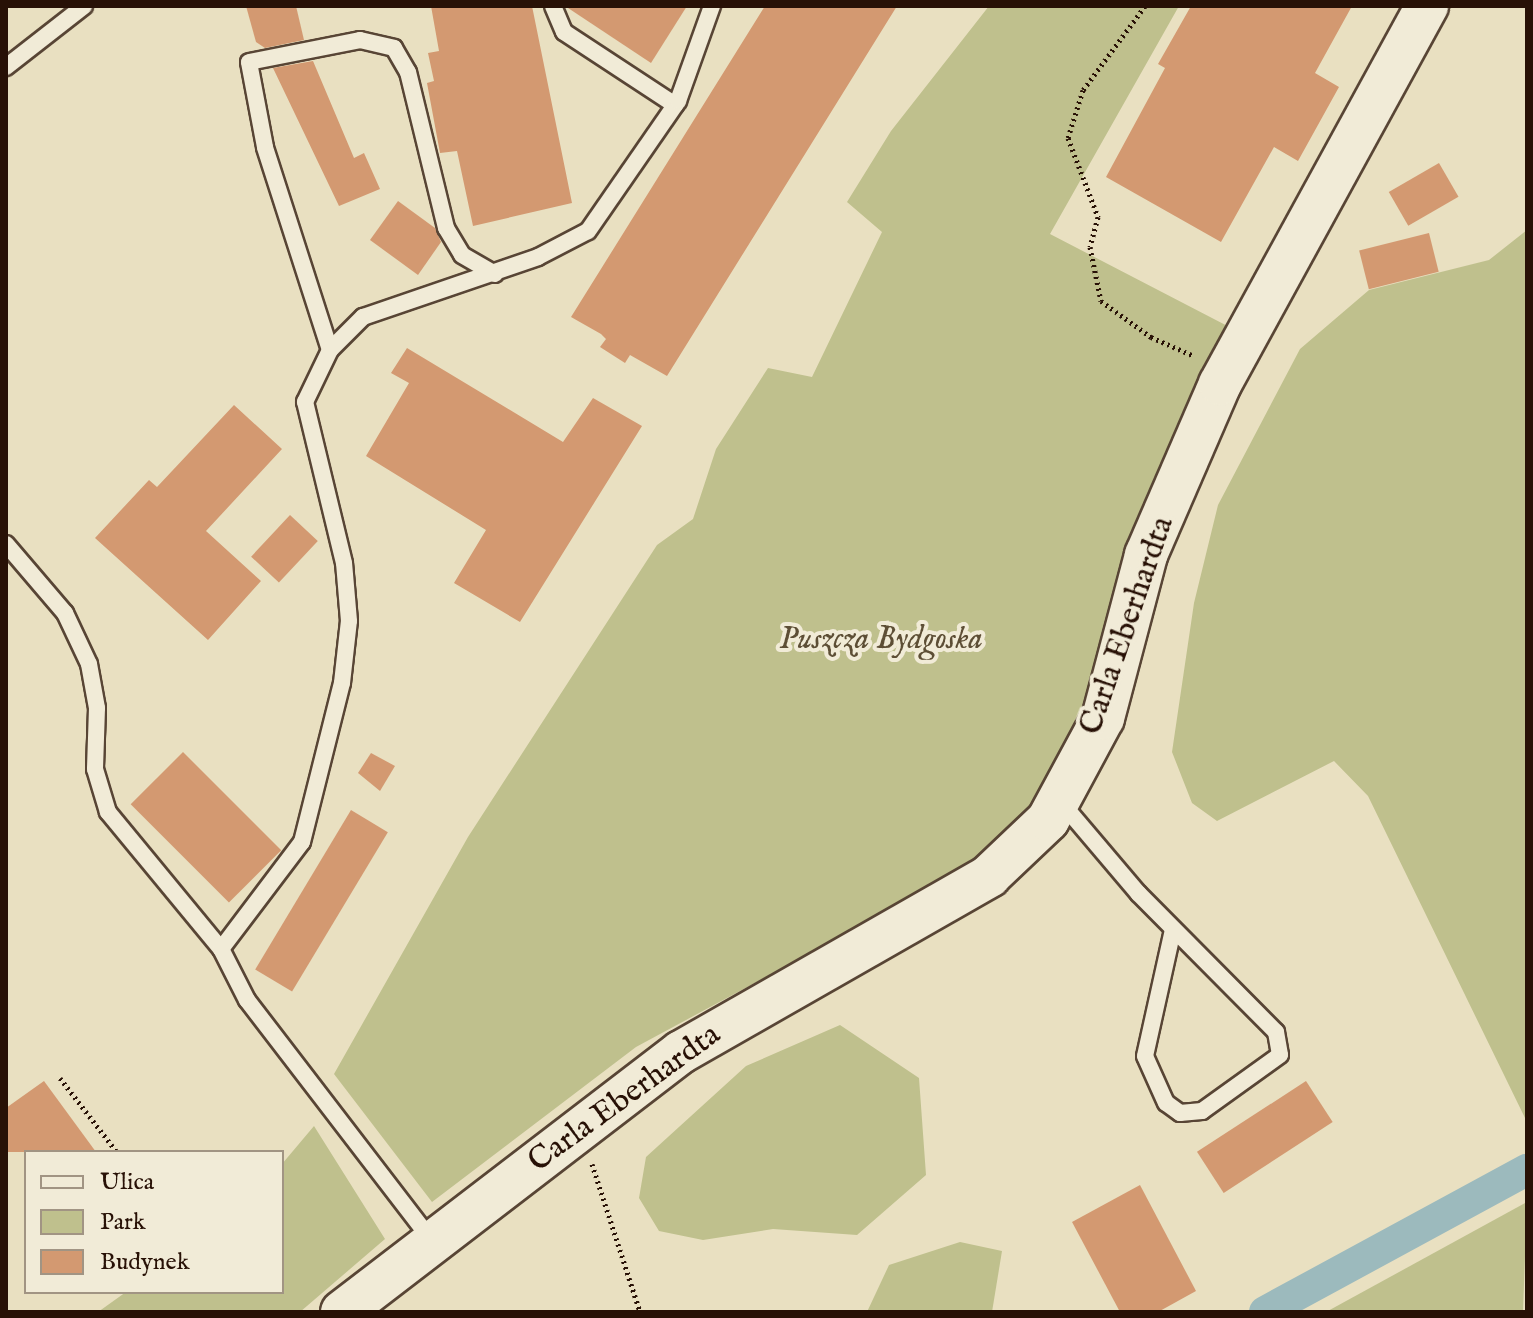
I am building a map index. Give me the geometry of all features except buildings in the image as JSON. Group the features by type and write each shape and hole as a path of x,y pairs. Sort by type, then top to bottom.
{"street":[{"name":"Carla Eberhardta","path":"342,1312 681,1052 989,876 1048,820 1103,718 1146,555 1227,372 1427,6"}],"lane":[{"path":"10,56 84,6"},
{"path":"553,6 564,32 675,105"},
{"path":"221,949 302,842 342,683 349,621 344,563 305,402 330,350 363,317 495,274 588,231 675,105 712,6"},
{"path":"330,350 265,147 249,62 360,40 394,48 408,72 446,228 462,255 495,274"},
{"path":"6,544 65,613 89,664 97,708 95,769 108,812 221,949 247,1000 432,1241"},
{"path":"1058,800 1173,930 1250,999 1278,1043 1280,1055 1202,1111 1180,1113 1166,1103 1145,1056 1173,930"}],"path":[{"path":"1145,6 1083,90 1068,138 1098,217 1090,247 1101,301 1151,337 1227,372"},
{"path":"60,1078 115,1150"},
{"path":"581,1129 640,1312"}],"green space":[{"name":"Puszcza Bydgoska","path":"989,6 1179,6 1050,234 1239,332 1134,525 1091,740 990,856 636,1047 432,1202 334,1074 468,837 657,545 693,519 716,449 768,368 812,377 882,232 847,202 891,131"},
{"path":"1527,230 1525,1118 1368,796 1334,761 1217,821 1192,803 1172,752 1194,603 1218,505 1300,349 1369,290 1489,260"},
{"path":"840,1025 919,1078 926,1175 857,1235 773,1229 703,1240 659,1231 639,1198 646,1157 746,1066"},
{"path":"314,1126 385,1239 300,1312 98,1312 123,1294 284,1294 284,1162"},
{"path":"1527,1202 1523,1312 1326,1312"},
{"path":"960,1242 1002,1251 992,1312 867,1312 889,1265"}],"waterway":[{"path":"1265,1312 1527,1170"}]}
